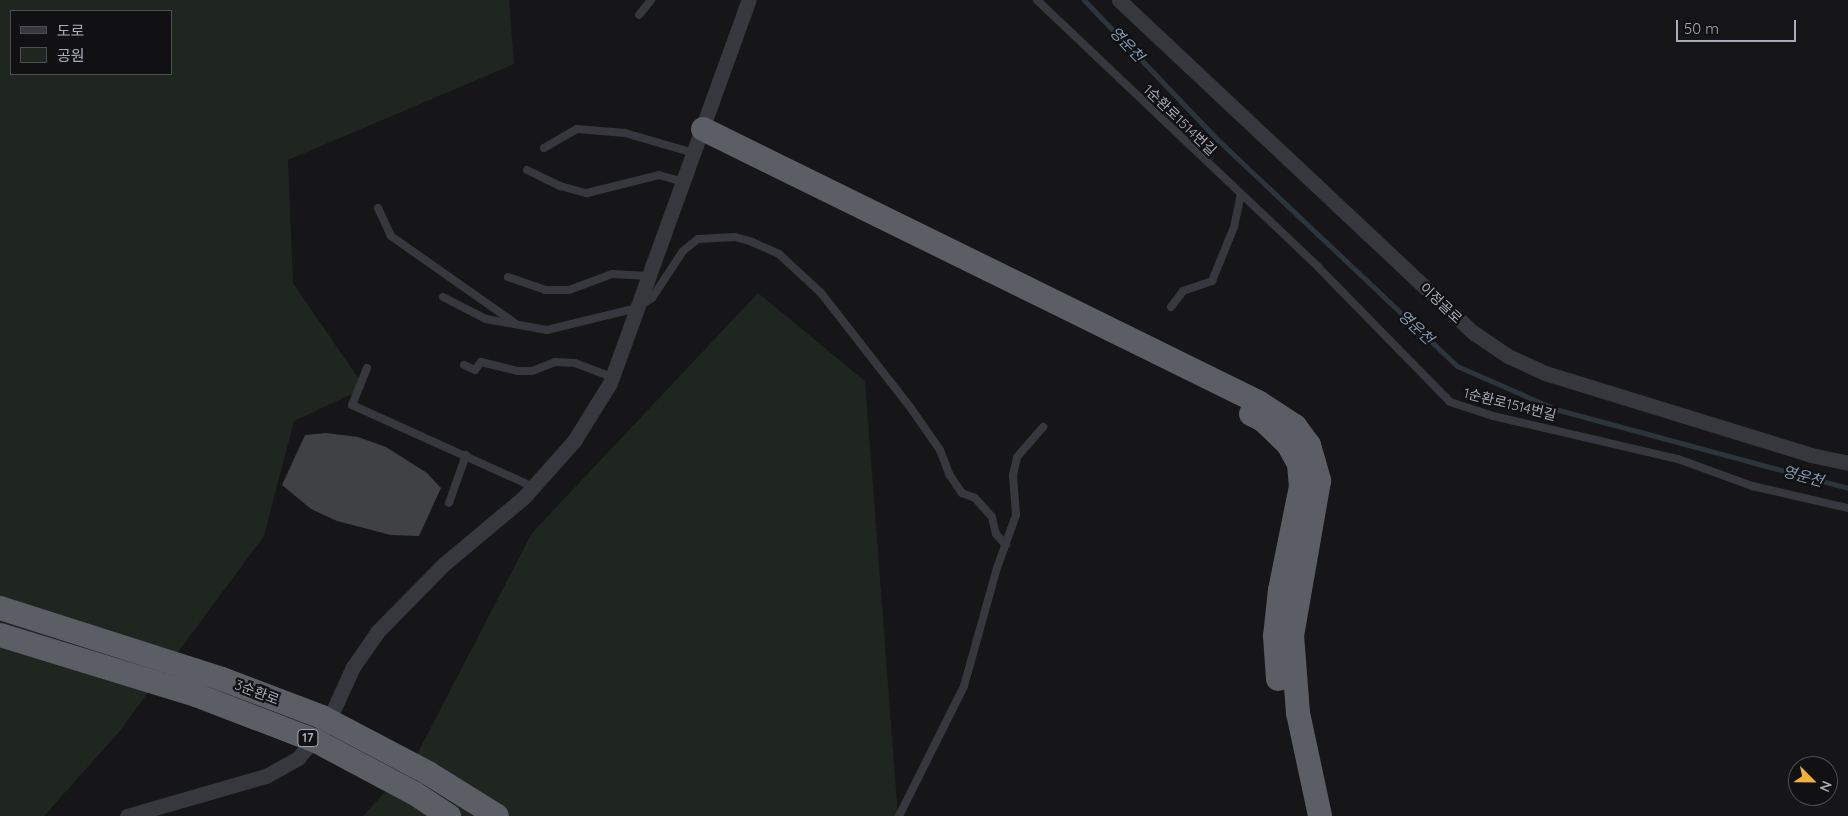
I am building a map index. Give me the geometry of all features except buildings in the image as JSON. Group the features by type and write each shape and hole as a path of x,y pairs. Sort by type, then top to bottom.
{"highway":[{"path":"699,140 1263,420 1288,444 1299,464 1301,486 1280,590 1275,636 1277,673 1305,816"},
{"path":"699,140 1258,402 1295,426 1309,445 1320,481 1319,497 1298,588 1292,635 1298,713 1320,816"},
{"name":"3순환로","path":"0,608 222,678 322,717 428,773 497,816"},
{"name":"3순환로","path":"0,635 196,695 316,741 414,793 449,816"}],"street":[{"path":"127,816 266,776 298,758 327,724 353,667 378,631 444,564 534,486 574,441 601,400 612,376 749,0"},
{"name":"이정골로","path":"1119,0 1474,333 1508,356 1545,373 1811,455 1848,463"}],"lane":[{"path":"639,14 651,0"},
{"name":"1순환로1514번길","path":"1037,0 1319,268 1450,402 1493,416 1678,459 1752,486 1848,508"},
{"path":"544,148 577,129 699,140"},
{"path":"527,170 560,186 587,193 659,175 683,182"},
{"path":"1170,307 1183,291 1212,281 1234,227 1241,195"},
{"path":"378,208 391,236 522,328"},
{"path":"443,297 486,319 522,328 548,330 637,308 652,298 679,256 698,239 735,236 779,254 821,293 910,407 940,450 949,474 962,493 975,498 992,517 996,534 1006,546"},
{"path":"508,277 545,290 569,290 612,274 649,276"},
{"path":"464,365 475,370 481,362 532,371 556,362 575,362 612,376"},
{"path":"367,368 352,405 534,486"},
{"path":"898,816 964,686 1016,515 1013,475 1017,456 1044,428"},
{"path":"449,503 466,455"}],"green space":[{"path":"0,0 509,0 514,64 288,160 293,283 365,388 294,421 264,536 119,732 44,816 0,816"},
{"path":"758,293 865,381 898,816 363,816 413,762 532,533"}],"waterway":[{"name":"영운천","path":"1084,0 1218,140 1457,366 1555,409 1848,488"}]}
